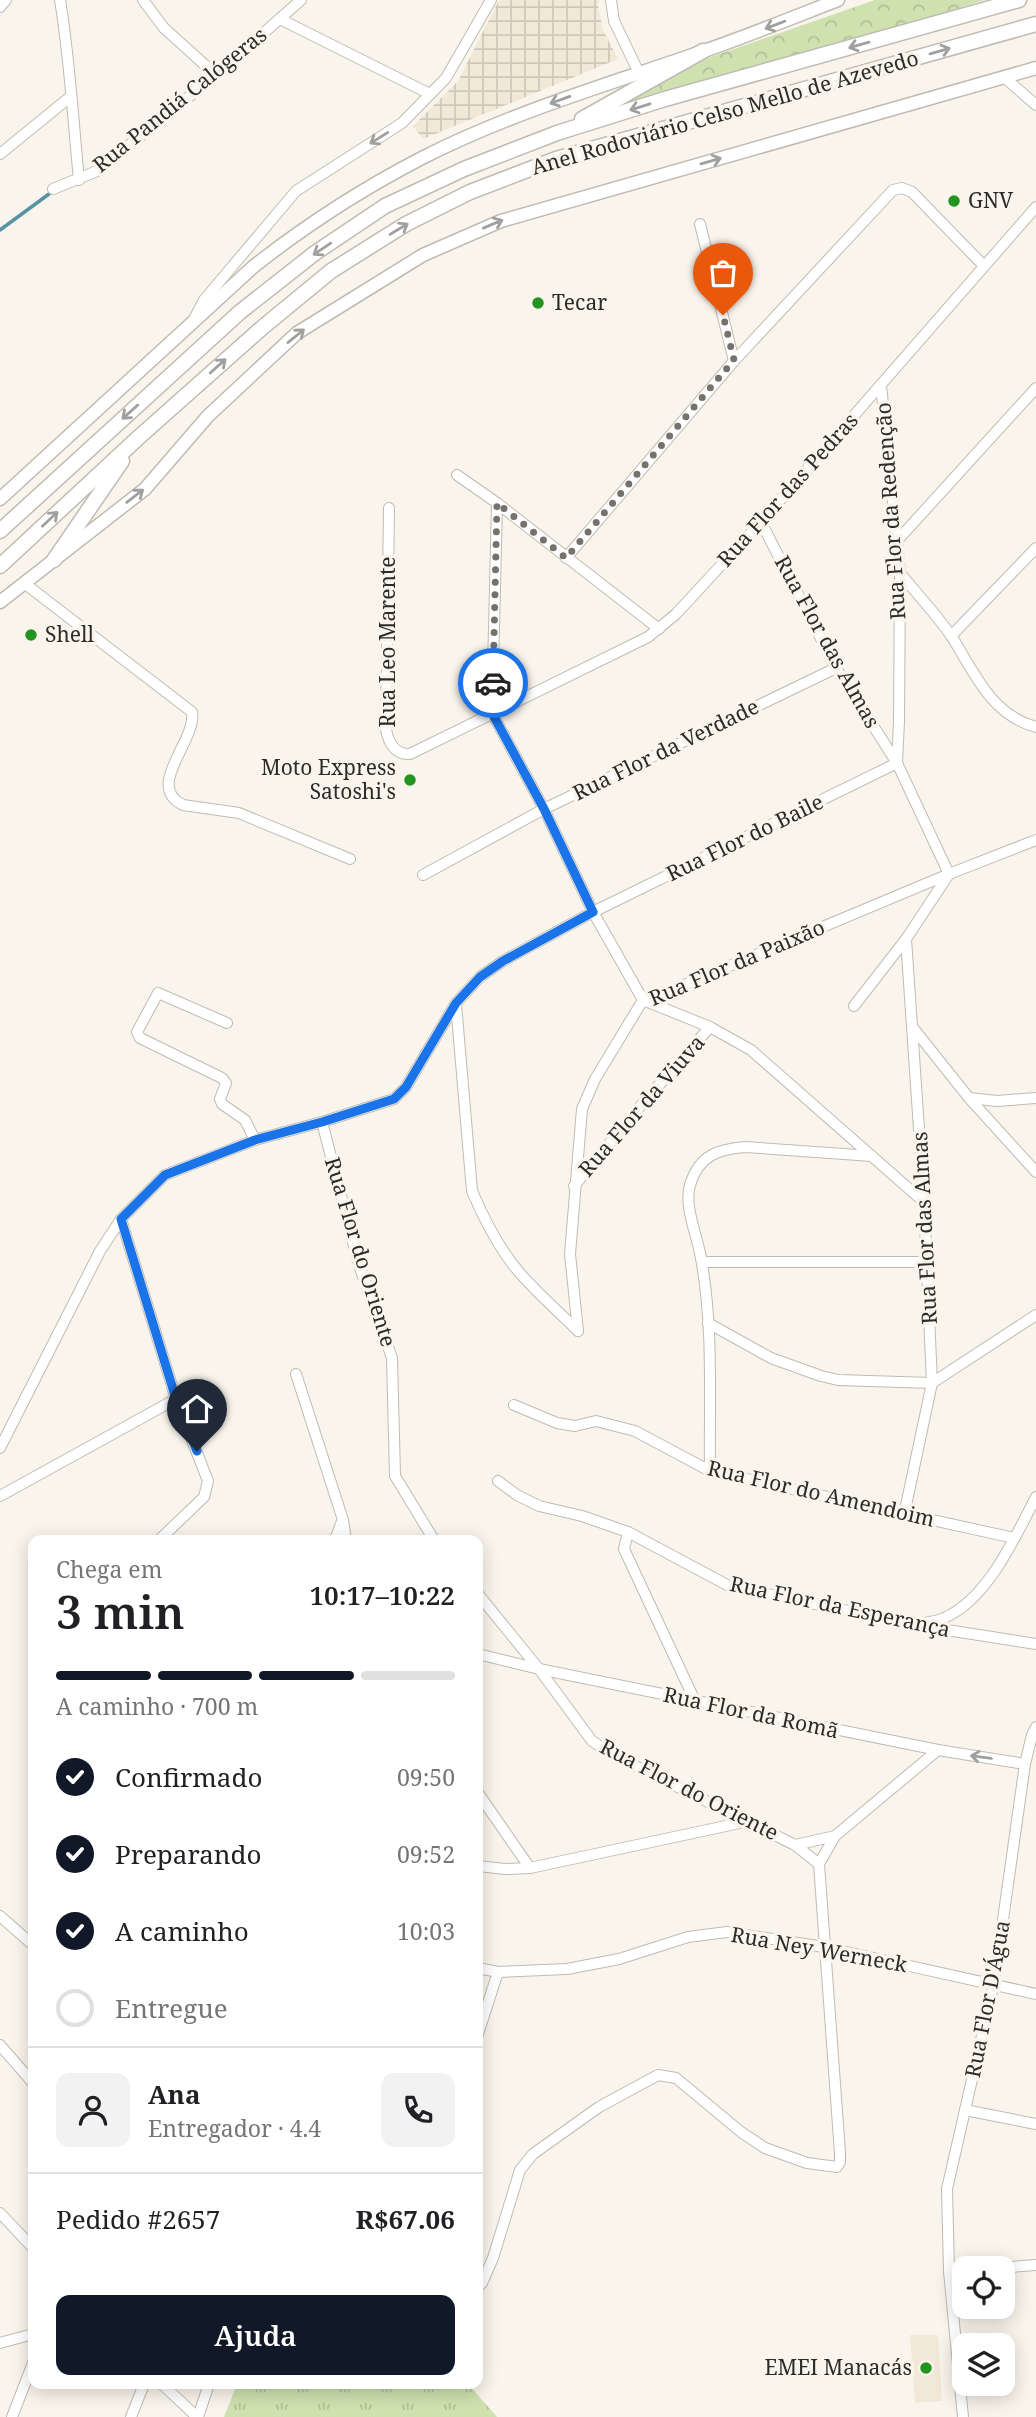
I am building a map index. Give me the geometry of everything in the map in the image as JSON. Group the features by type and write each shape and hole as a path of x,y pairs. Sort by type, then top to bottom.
{"highway":[{"name":"Anel Rodoviário Celso Mello de Azevedo","path":"0,531 240,312 315,253 385,206 509,150 556,133 665,99 1019,0"},
{"name":"Anel Rodoviário Celso Mello de Azevedo","path":"0,566 263,327 331,271 406,224 470,192 556,159 1036,24"},
{"path":"556,133 703,51"},
{"path":"54,560 139,437"}],"main road":[{"path":"0,499 222,293 290,237 364,189 424,156 506,120 838,0"},
{"name":"Anel Rodoviário Celso Mello de Azevedo","path":"0,602 145,489 208,416 297,333 423,255 501,221 1036,68"}],"street":[{"path":"0,7 6,0"},
{"path":"60,0 69,62 79,180"},
{"path":"143,0 164,28 216,75"},
{"name":"Rua Pandiá Calógeras","path":"53,189 97,172 216,75 301,0"},
{"path":"192,321 204,299 296,191 402,123 446,78 491,0"},
{"path":"611,0 614,21 638,71"},
{"path":"280,19 430,94"},
{"path":"1004,77 1036,105"},
{"path":"0,154 70,97"},
{"path":"566,558 734,360 890,192 897,188 907,189 918,197 984,267"},
{"name":"Rua Flor das Pedras","path":"492,713 648,636 676,614 761,522 1036,207"},
{"path":"700,224 734,360"},
{"name":"Rua Flor da Redenção","path":"881,385 900,573 897,763"},
{"path":"895,543 1036,388"},
{"path":"457,475 659,629"},
{"path":"497,503 492,713 544,809 593,912 643,1000 710,1027 751,1050 925,1202"},
{"name":"Rua Leo Marente","path":"389,508 385,698 387,737 395,749 410,754 492,713"},
{"name":"Rua Flor das Almas","path":"761,522 836,668 897,763 948,874"},
{"path":"951,636 1036,548"},
{"path":"900,573 951,636 972,674 992,699 1014,718 1036,727"},
{"path":"24,583 192,712 193,725 169,776 169,790 177,802 239,813 350,859"},
{"name":"Rua Flor da Verdade","path":"423,875 544,809 836,668"},
{"name":"Rua Flor do Baile","path":"0,1448 100,1251 121,1219 165,1175 255,1140 394,1099 400,1094 456,1003 480,977 503,961 593,912 897,763"},
{"name":"Rua Flor da Paixão","path":"456,1003 472,1191 506,1255 520,1273 579,1331 570,1254 580,1122 588,1093 643,1000 1036,840"},
{"path":"854,1006 906,939 948,874"},
{"name":"Rua Flor das Almas","path":"904,1515 932,1383 925,1202 906,939"},
{"path":"226,1023 158,993 137,1032 140,1038 222,1078 226,1083 220,1098 222,1104 245,1119 255,1140"},
{"name":"Rua Flor da Viuva","path":"574,1186 710,1027"},
{"path":"913,1028 969,1098 1036,1172"},
{"path":"969,1098 997,1101 1036,1098"},
{"name":"Rua Flor do Oriente","path":"322,1122 359,1265 392,1358 395,1476 402,1492 431,1535"},
{"path":"710,1471 708,1323 702,1262 689,1201 689,1188 693,1178 707,1157 716,1151 746,1147 872,1156"},
{"path":"121,1219 176,1399 208,1476 206,1489 197,1505 164,1535"},
{"path":"702,1262 928,1262"},
{"path":"708,1323 771,1358 821,1376 838,1380 932,1383 1036,1315"},
{"path":"296,1374 343,1520 345,1535"},
{"path":"0,1496 176,1399"},
{"name":"Rua Flor do Amendoim","path":"514,1405 557,1423 575,1426 596,1421 635,1431 710,1471 1014,1538"},
{"name":"Rua Flor da Esperança","path":"498,1481 539,1506 582,1516 628,1532 729,1586 915,1625 1036,1644"},
{"path":"915,1625 942,1619 958,1611 976,1594 997,1569 1036,1497"},
{"path":"337,1535 343,1520"},
{"path":"628,1532 624,1549 695,1701"},
{"name":"Rua Flor do Oriente","path":"483,1600 539,1669 592,1741 615,1756 796,1845 835,1836 937,1751"},
{"name":"Rua Flor da Romã","path":"483,1655 937,1751 1026,1764"},
{"name":"Rua Flor D'Água","path":"962,2417 949,2271 947,2189 994,1983 1026,1764 1036,1727"},
{"path":"483,1800 530,1868"},
{"path":"483,1867 530,1868 750,1821"},
{"path":"483,2281 493,2258 520,2171 533,2154 589,2113 658,2075 676,2078 741,2132 765,2148 807,2162 837,2167 840,2153 819,1864 835,1836"},
{"path":"796,1845 819,1864"},
{"path":"0,1916 28,1941"},
{"name":"Rua Ney Werneck","path":"483,1969 498,1972 567,1969 619,1959 688,1937 727,1933 824,1947 1036,1994"},
{"path":"483,2018 498,1972"},
{"path":"0,2045 28,2077"},
{"path":"965,2110 1036,2124"},
{"path":"0,2213 28,2243"},
{"path":"1015,2267 1036,2265"},
{"path":"0,2343 28,2335"},
{"path":"12,2417 28,2376"},
{"path":"131,2417 142,2389"},
{"path":"167,2389 198,2417 207,2389"}],"shaded area":[{"path":"499,0 600,0 598,5 603,30 618,59 423,139 413,126 458,81"},
{"name":"EMEI Manacás","path":"910,2335 938,2335 942,2401 915,2403"}],"green space":[{"path":"875,0 984,0 857,41 622,104 708,58"},
{"path":"235,2389 472,2389 497,2417 224,2417"}],"waterway":[{"path":"0,230 49,194"}],"way so far":[{"path":"493,683 497,503 566,558 734,360 723,315"}],"place":[{"name":"GNV","path":"954,201"},
{"name":"Tecar","path":"538,303"},
{"name":"Shell","path":"31,635"},
{"name":"Moto Express Satoshi's","path":"410,780"},
{"name":"EMEI Manacás","path":"926,2368"}],"route":[{"path":"197,1451 176,1399 121,1219 165,1175 255,1140 394,1099 406,1087 456,1003 480,977 503,961 593,912 544,809 492,713 493,683"}]}
